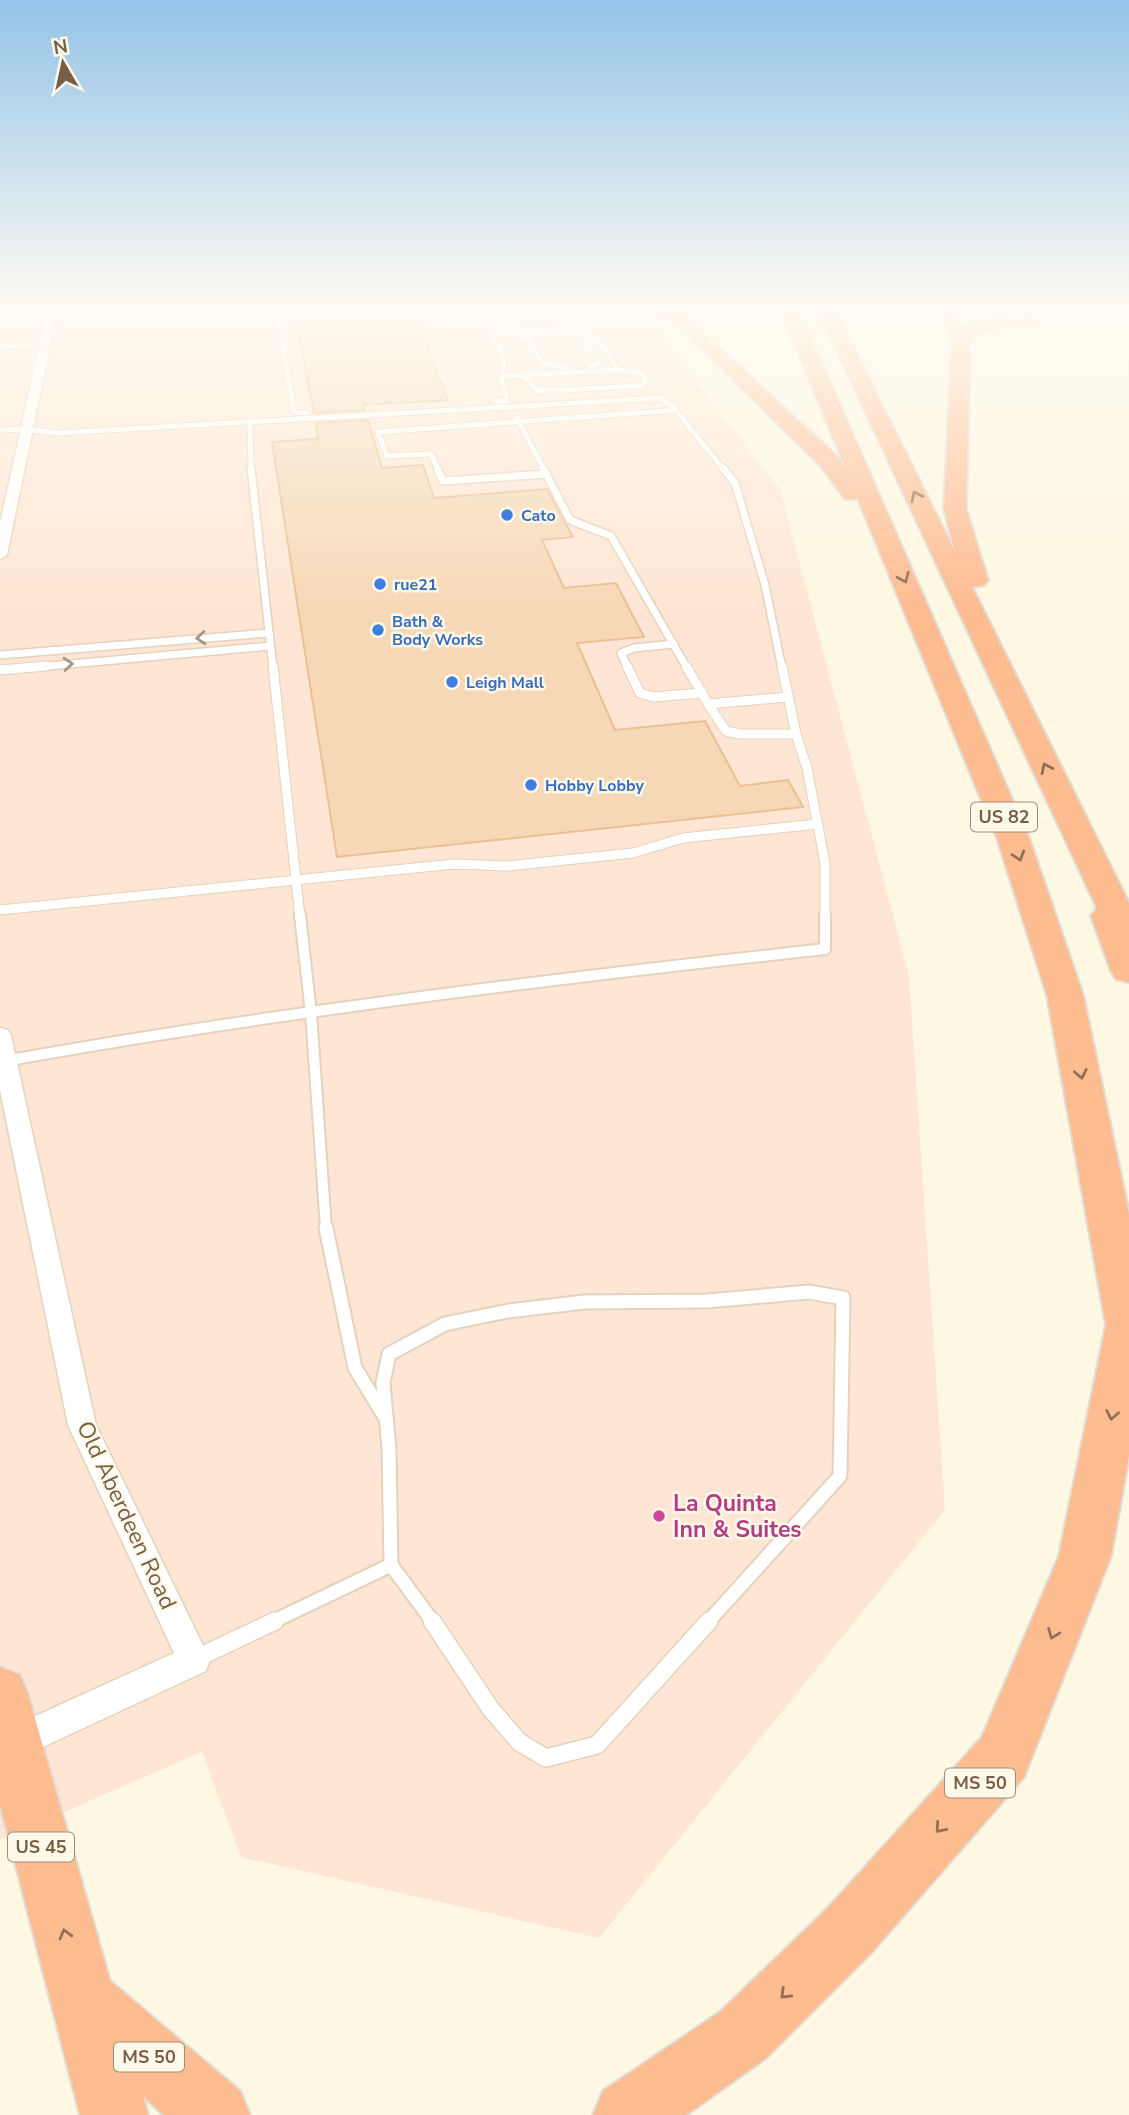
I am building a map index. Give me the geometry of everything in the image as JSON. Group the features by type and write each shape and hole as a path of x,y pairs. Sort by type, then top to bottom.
{"highway":[{"path":"774,410 829,461 890,545"},
{"name":"US 82","path":"837,410 890,545 1013,838 1065,995 1129,1324"},
{"name":"US 82","path":"874,410 1076,829 1129,971"},
{"path":"958,410 955,509 970,554 992,654"},
{"path":"1076,829 1129,939"},
{"name":"MS 50","path":"627,2115 743,2035 850,1930 1003,1757 1085,1556 1129,1324"},
{"name":"US 45","path":"5,1730 114,2115"},
{"name":"MS 50","path":"82,2000 216,2115"}],"street":[{"path":"0,555 30,410"},
{"name":"Old Aberdeen Road","path":"1,1055 82,1425 194,1660"},
{"path":"5,1730 194,1660"}],"lane":[{"path":"294,410 294,412 356,410"},
{"path":"0,430 58,433 427,410"},
{"path":"513,410 570,520 611,536 726,731 740,734 796,734"},
{"path":"1,1055 311,1013 825,949 825,863 807,768 796,734 765,585 735,483 676,410 378,432 387,456 431,454 443,481 547,474"},
{"path":"250,422 250,461 311,1013 327,1241 355,1368 386,1419"},
{"path":"0,438 25,432"},
{"path":"0,655 269,633"},
{"path":"674,644 634,648 621,653 634,685 640,693 653,697 702,693"},
{"path":"0,670 270,646"},
{"path":"709,705 788,697"},
{"path":"0,910 296,878 454,864 507,866 633,853 683,838 818,824"},
{"path":"809,1292 843,1298 840,1476 597,1745 546,1758 519,1742 490,1707 449,1644 391,1564 383,1383 389,1354 445,1324 508,1311 584,1302 707,1301 809,1292"},
{"path":"194,1660 391,1564"}],"shaded area":[{"path":"0,410 718,410 780,489 909,976 945,1510 599,1938 241,1857 202,1752 0,1840"}],"building":[{"path":"313,410 365,410 314,413"},
{"name":"Leigh Mall","path":"368,420 382,468 423,465 434,498 547,489 573,537 542,540 564,588 616,583 644,637 577,643 615,730 705,721 740,786 788,780 803,807 337,857 272,442 318,439 316,423"}],"place":[{"name":"Cato","path":"507,515"},
{"name":"rue21","path":"380,584"},
{"name":"Bath & Body Works","path":"378,630"},
{"name":"Leigh Mall","path":"452,682"},
{"name":"Hobby Lobby","path":"531,785"},
{"name":"La Quinta Inn & Suites","path":"659,1516"}]}
